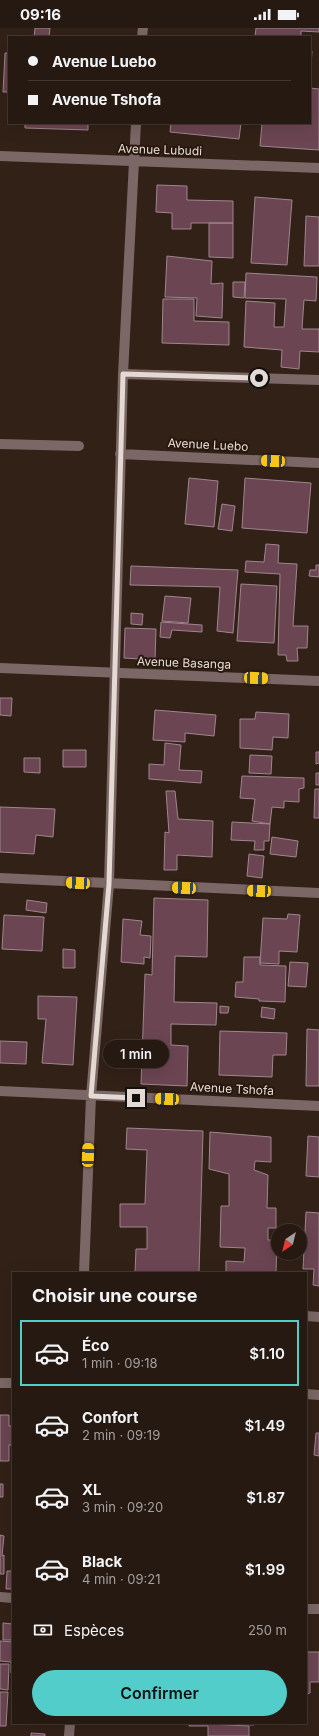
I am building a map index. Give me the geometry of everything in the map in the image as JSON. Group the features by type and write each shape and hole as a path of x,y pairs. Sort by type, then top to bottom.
{"street":[{"path":"84,1272 91,1096 109,884 120,454 136,124"},
{"name":"Avenue Lubudi","path":"0,156 319,168"},
{"path":"123,374 319,380"},
{"path":"0,444 79,446"},
{"name":"Avenue Luebo","path":"120,454 319,463"},
{"name":"Avenue Basanga","path":"0,668 319,681"},
{"path":"0,878 319,893"},
{"name":"Avenue Tshofa","path":"0,1091 319,1106"},
{"path":"307,1316 319,1316"},
{"path":"0,1383 12,1383"},
{"path":"307,1394 319,1395"},
{"path":"0,1597 12,1598"},
{"path":"307,1609 319,1609"},
{"path":"69,1736 70,1724"}],"building":[{"path":"35,28 50,28 49,36 34,36"},
{"path":"256,28 319,28 319,32 301,31 301,36 255,36"},
{"path":"5,53 8,53 8,92 3,92"},
{"path":"311,88 319,89 319,150 260,146 262,124 311,124"},
{"path":"25,124 88,124 88,130 25,128"},
{"path":"171,124 241,124 239,139 170,132"},
{"path":"157,185 187,186 187,200 233,201 233,223 191,223 191,229 172,229 172,213 156,212"},
{"path":"255,197 292,200 287,265 251,263"},
{"path":"306,216 319,217 319,266 304,266"},
{"path":"209,223 233,223 233,258 209,257"},
{"path":"167,256 212,261 211,284 223,283 222,318 196,316 197,298 165,297"},
{"path":"246,273 317,277 316,301 304,300 302,329 319,329 319,352 300,351 299,369 281,367 282,350 244,347 246,301 275,303 274,327 284,327 286,299 245,298"},
{"path":"233,282 245,282 244,298 233,297"},
{"path":"163,299 194,299 194,321 229,322 229,345 162,343"},
{"path":"189,478 218,481 214,527 185,524"},
{"path":"245,478 311,483 307,533 242,528"},
{"path":"222,504 235,506 232,531 218,529"},
{"path":"266,544 279,545 278,563 297,564 293,626 308,626 307,648 297,648 298,661 287,661 286,655 278,655 280,574 245,572 246,561 264,562"},
{"path":"316,565 319,565 319,577 309,576 310,570 316,570"},
{"path":"131,566 238,570 233,633 217,631 220,587 130,585"},
{"path":"241,584 277,586 274,643 237,641"},
{"path":"165,596 191,598 188,623 162,621"},
{"path":"131,613 143,614 142,625 131,624"},
{"path":"161,622 202,625 202,632 172,630 170,638 160,637"},
{"path":"125,628 156,629 155,660 124,658"},
{"path":"0,698 12,698 11,716 0,715"},
{"path":"155,710 216,715 214,736 185,733 185,742 153,740"},
{"path":"256,712 289,714 288,738 273,737 272,750 240,748 240,719 255,719"},
{"path":"165,743 181,745 179,770 202,771 201,783 149,779 149,764 164,765"},
{"path":"63,750 86,750 86,767 63,767"},
{"path":"316,752 319,752 319,763 316,764"},
{"path":"250,755 272,756 271,774 249,773"},
{"path":"24,758 40,758 40,773 24,772"},
{"path":"316,773 319,773 319,785 316,785"},
{"path":"242,776 304,778 304,788 299,789 299,802 284,801 284,808 272,807 270,824 252,821 255,799 240,798"},
{"path":"315,789 319,789 319,818 314,818"},
{"path":"166,791 175,791 178,819 213,821 212,857 177,855 177,870 164,870 165,832 169,833"},
{"path":"0,807 55,809 53,837 36,835 34,854 0,852"},
{"path":"232,822 270,824 269,841 264,841 264,850 254,850 255,841 231,840"},
{"path":"272,837 298,841 296,857 270,854"},
{"path":"249,854 264,856 262,878 247,876"},
{"path":"154,898 208,900 207,957 175,956 174,1002 217,1003 216,1025 171,1024 171,1045 188,1046 187,1086 141,1084 145,974 152,975"},
{"path":"27,900 47,903 46,913 26,910"},
{"path":"288,914 300,915 297,952 279,951 279,964 260,963 263,918 287,919"},
{"path":"4,915 44,917 42,951 2,949"},
{"path":"123,919 142,921 140,935 151,936 150,958 144,957 144,964 121,962"},
{"path":"63,949 75,950 75,968 63,968"},
{"path":"244,957 260,957 260,965 286,966 285,1002 259,1001 259,999 235,997 236,982 243,982"},
{"path":"290,962 308,963 306,987 288,986"},
{"path":"38,996 77,997 73,1065 42,1063 46,1019 38,1019"},
{"path":"220,1006 229,1007 228,1013 220,1013"},
{"path":"262,1007 275,1009 274,1019 261,1017"},
{"path":"307,1029 319,1030 319,1086 306,1086"},
{"path":"220,1031 287,1033 286,1055 273,1055 272,1077 219,1075"},
{"path":"0,1041 27,1042 26,1064 0,1063"},
{"path":"127,1128 203,1131 199,1272 135,1272 136,1249 147,1249 147,1227 120,1227 120,1204 145,1204 147,1150 126,1149"},
{"path":"210,1132 271,1137 271,1162 255,1161 254,1170 268,1175 267,1208 276,1208 276,1224 271,1224 271,1228 268,1228 268,1240 271,1240 271,1260 276,1260 276,1272 226,1272 226,1261 244,1262 245,1248 220,1247 221,1206 229,1206 229,1174 209,1169"},
{"path":"308,1136 319,1137 319,1177 306,1176"},
{"path":"306,1212 319,1213 319,1286 313,1285 314,1269 303,1269 303,1260 307,1260 307,1224 305,1224"},
{"path":"0,1415 9,1415 9,1426 12,1426 12,1445 9,1445 9,1461 0,1461"},
{"path":"316,1433 319,1433 319,1456 314,1455"},
{"path":"0,1484 3,1484 3,1497 0,1497"},
{"path":"0,1535 4,1536 2,1556 4,1555 4,1574 0,1574"},
{"path":"7,1571 12,1571 12,1589 6,1589"},
{"path":"3,1623 12,1624 12,1640 3,1640"},
{"path":"0,1641 12,1642 12,1673 11,1662 0,1661"},
{"path":"307,1652 319,1652 319,1682 310,1682 310,1693 307,1694"},
{"path":"0,1664 9,1664 8,1690 0,1689"},
{"path":"0,1692 8,1692 6,1726 0,1726"},
{"path":"189,1724 209,1724 249,1726 249,1736 208,1736 208,1726 189,1726"},
{"path":"230,1724 254,1724 254,1725"},
{"path":"31,1733 45,1734 45,1736 31,1736"}],"route":[{"path":"136,1098 91,1096 109,884 123,374 259,378"}]}
